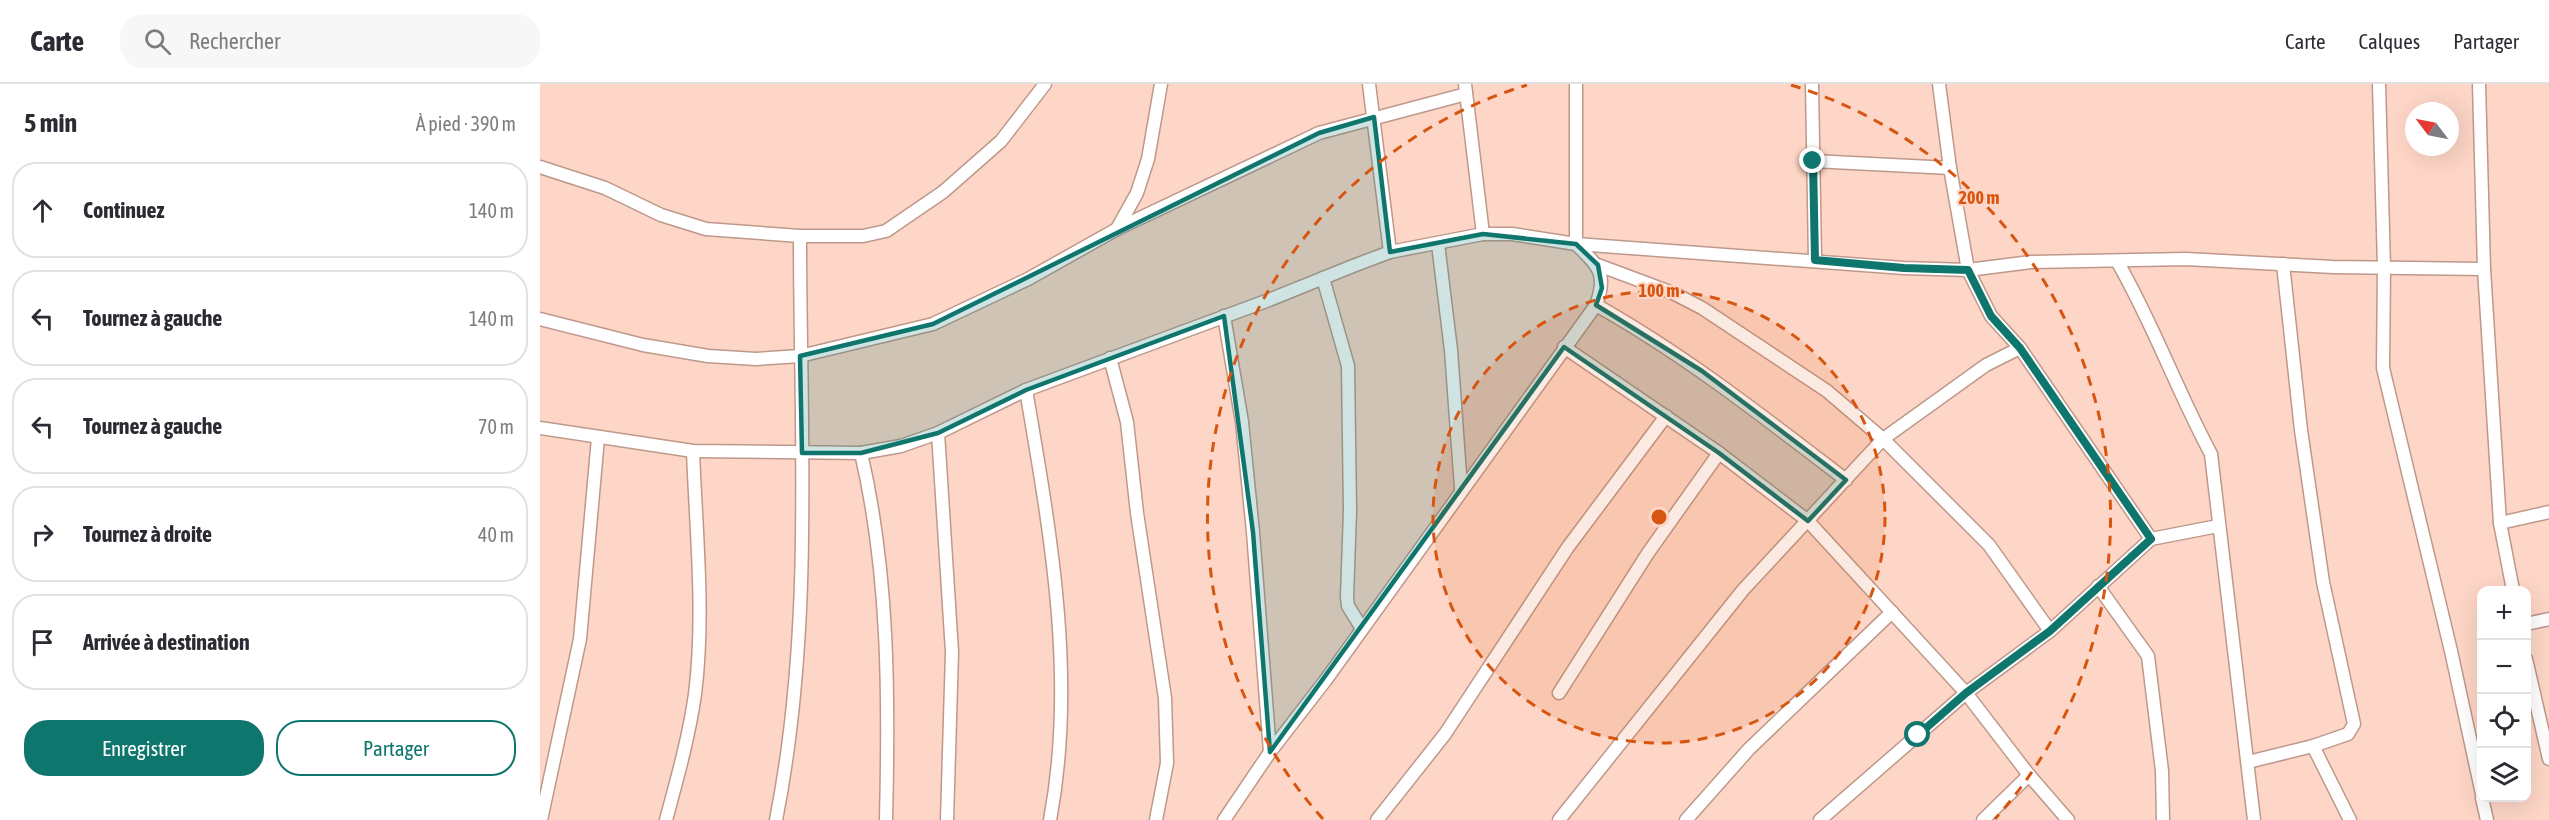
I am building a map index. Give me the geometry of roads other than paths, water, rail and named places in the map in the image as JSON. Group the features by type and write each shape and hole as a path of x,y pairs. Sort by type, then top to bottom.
{"street":[{"path":"540,167 595,184 661,215 706,229 800,236 863,236 886,231 943,192 1001,141 1045,84"},
{"path":"1117,229 1137,193 1148,159 1161,84"},
{"path":"1369,84 1390,252"},
{"path":"1576,84 1576,244 1598,266 1673,293 1711,313 1827,391 1883,439 1989,545 2050,631"},
{"path":"1812,84 1815,260"},
{"path":"1939,84 1950,168 1968,270 1991,316 2020,348 2151,539"},
{"path":"2379,84 2384,267 2383,368 2451,651 2477,773"},
{"path":"2479,84 2484,269 2500,524 2511,586"},
{"path":"540,320 643,345 708,356 756,358 800,356 933,324 1028,279 1117,229 1319,133 1466,89 1483,234"},
{"path":"1813,161 1950,168"},
{"path":"540,428 693,451 861,453 901,446 938,433 1026,390 1390,252 1483,234 1512,234 1576,244 1904,268 1968,270 2031,262 2186,258 2283,264 2484,269"},
{"path":"776,820 798,660 804,495 800,356 800,236"},
{"path":"1437,244 1451,350 1461,488"},
{"path":"2117,261 2134,291 2184,404 2211,454 2254,820"},
{"path":"2248,762 2313,746 2348,734 2354,724 2323,582 2301,430 2283,264"},
{"path":"1224,820 1270,752 1325,681 1361,627 1596,304 1602,288 1598,266"},
{"path":"1323,278 1348,366 1350,511 1347,597 1348,606 1361,627"},
{"path":"1596,304 1642,330 1702,371 1846,480"},
{"path":"1224,316 1242,422 1270,752"},
{"path":"1564,347 1719,453 1808,521 1966,693 2029,775 2068,820"},
{"path":"1559,820 1743,590 1883,439 1978,370 2020,348"},
{"path":"1110,358 1127,422 1137,513 1165,699 1167,763 1156,820"},
{"path":"1026,390 1057,593 1060,637 1057,784 1050,820"},
{"path":"1377,820 1445,734 1556,564 1666,416"},
{"path":"938,433 952,652 947,820"},
{"path":"541,820 580,639 598,438"},
{"path":"666,820 695,696 699,642 700,604 693,451"},
{"path":"861,453 874,511 884,605 888,744 886,820"},
{"path":"1559,693 1665,528 1719,453"},
{"path":"2500,524 2549,512"},
{"path":"1820,820 1966,693 2050,631 2151,539 2218,526"},
{"path":"2098,586 2148,656 2162,771 2163,820"},
{"path":"1686,820 1749,750 1892,612"},
{"path":"2531,623 2549,619"},
{"path":"2531,681 2549,759"},
{"path":"2313,746 2350,820"},
{"path":"1983,820 2029,775"},
{"path":"2483,802 2487,820"}]}
